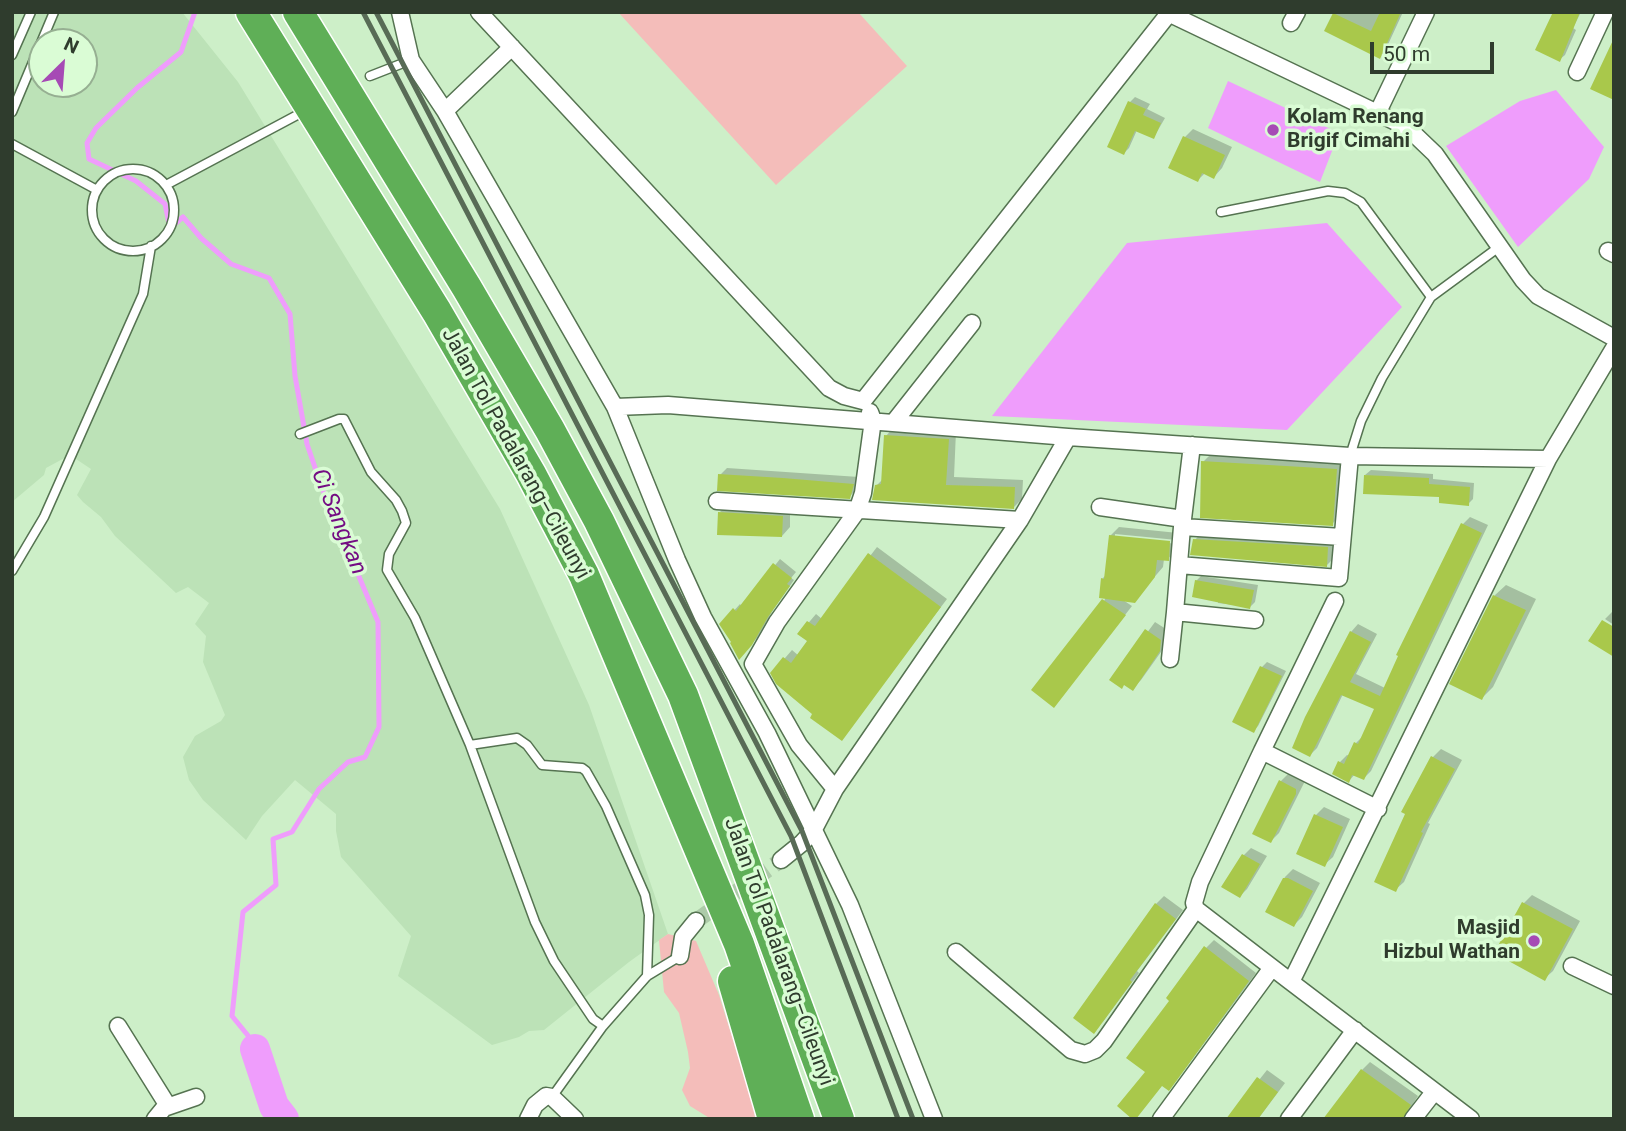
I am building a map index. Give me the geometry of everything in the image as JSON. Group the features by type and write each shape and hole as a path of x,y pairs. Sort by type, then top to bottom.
{"highway":[{"name":"Jalan Tol Padalarang–Cileunyi","path":"251,12 437,312 531,474 584,575 739,943 800,1119"},
{"name":"Jalan Tol Padalarang–Cileunyi","path":"298,12 530,394 605,533 683,695 778,947 839,1119"},
{"path":"685,818 773,1119"}],"street":[{"path":"400,12 411,60 444,111 615,407 703,617 766,733 850,905 934,1119"},
{"path":"479,12 829,388 844,396 863,401 873,420 863,493 857,511 777,622 753,664 799,745 835,789"},
{"path":"1377,114 1426,12"},
{"path":"1577,72 1605,12"},
{"path":"863,401 1168,13 1412,132 1435,154 1499,247 1538,296 1614,338"},
{"path":"444,111 512,47"},
{"path":"894,422 972,323"},
{"path":"1291,982 1548,459 1614,348"},
{"path":"615,407 648,408 668,405 1350,456 1548,459"},
{"path":"781,860 813,831 835,789 1020,520 1068,437"},
{"path":"1170,659 1192,445"},
{"path":"1179,565 1339,578 1350,456"},
{"path":"717,501 1020,520"},
{"path":"1100,506 1182,523 1342,537"},
{"path":"1335,601 1200,882 1194,897 1196,909 1271,969 1471,1119"},
{"path":"1175,612 1255,620"},
{"path":"1262,751 1378,809"},
{"path":"956,952 1071,1050 1085,1054 1095,1050 1104,1041 1196,909"},
{"path":"680,956 683,937 696,921"},
{"path":"1572,966 1614,986"},
{"path":"1161,1119 1271,969"},
{"path":"118,1026 168,1105"},
{"path":"1289,1119 1355,1030"},
{"path":"1413,1119 1434,1092"},
{"path":"528,1119 540,1099 546,1096 552,1097 575,1119"},
{"path":"155,1119 158,1112 168,1105 196,1097"}],"lane":[{"path":"12,55 31,12"},
{"path":"12,111 54,12"},
{"path":"370,76 411,60"},
{"path":"166,185 301,113"},
{"path":"12,144 97,190"},
{"path":"130,169 151,173 166,185 172,194 174,215 167,233 151,246 131,250 112,244 104,238 94,220 97,190 111,175 130,169"},
{"path":"1221,212 1328,191 1345,193 1362,202 1431,296"},
{"path":"12,571 44,517 143,293 151,246"},
{"path":"1350,456 1362,421 1382,378 1431,296 1499,247"},
{"path":"300,433 344,419 371,472 396,500 402,511 406,523 389,554 387,570 415,618 470,745 535,922 554,961 593,1019 603,1026"},
{"path":"470,745 517,738 524,741 542,765 582,768 586,771 606,806 641,882 649,915 648,976"},
{"path":"552,1097 603,1026 648,976 680,956"}],"shaded area":[{"path":"12,12 182,12 238,82 500,509 589,705 668,934 544,1030 529,1031 492,1045 398,976 411,936 341,857 336,814 295,780 262,816 246,840 203,800 189,780 183,757 195,736 221,721 225,715 203,662 206,636 195,624 209,603 188,587 176,593 83,502 77,495 91,469 70,455 46,468 44,475 12,502"},
{"path":"618,12 858,12 907,66 776,185"},
{"name":"Kolam Renang Brigif Cimahi","path":"1228,81 1339,133 1320,182 1208,128"},
{"path":"1556,90 1604,147 1589,179 1518,247 1446,146 1520,101"},
{"path":"1327,223 1402,307 1287,430 992,416 1127,243"},
{"path":"668,934 696,941 719,995 754,1107 755,1119 711,1119 690,1106 682,1090 690,1068 679,1013 664,992 659,940"}],"building":[{"path":"1380,12 1401,12 1380,59 1324,31 1333,13 1371,31"},
{"path":"1553,12 1580,12 1560,62 1535,50"},
{"path":"1614,38 1614,100 1590,89"},
{"path":"1128,101 1146,109 1143,115 1161,123 1154,139 1135,131 1124,155 1107,147"},
{"path":"1183,136 1225,155 1214,179 1202,173 1198,182 1168,168"},
{"path":"884,435 949,439 946,485 1015,487 1014,509 872,500 875,485 881,484"},
{"path":"1201,461 1337,469 1333,526 1200,518"},
{"path":"718,474 854,484 850,499 717,491"},
{"path":"1364,475 1429,478 1429,484 1470,487 1469,506 1439,503 1439,497 1363,494"},
{"path":"718,512 783,516 782,537 717,535"},
{"path":"1461,523 1482,533 1364,780 1352,775 1349,783 1332,774 1338,761 1344,764 1354,742 1358,744 1374,709 1341,695 1310,757 1292,748 1305,717 1350,631 1371,642 1350,682 1380,696 1398,656 1396,655"},
{"path":"1109,535 1170,541 1169,561 1157,560 1155,577 1135,603 1099,598"},
{"path":"1193,539 1328,547 1327,567 1190,555"},
{"path":"868,553 941,607 842,741 810,718 812,714 776,684 770,673 783,657 791,663 807,641 797,634 807,621 815,626"},
{"path":"773,563 792,578 787,584 790,586 752,645 739,660 719,624 733,608 736,611"},
{"path":"1195,580 1254,590 1250,609 1192,597"},
{"path":"1493,595 1526,610 1482,700 1449,684"},
{"path":"1102,599 1126,615 1054,708 1031,690"},
{"path":"1602,620 1614,627 1614,657 1588,641"},
{"path":"1145,629 1161,640 1160,651 1133,691 1124,685 1122,689 1109,680"},
{"path":"1260,666 1282,676 1254,733 1232,722"},
{"path":"1431,756 1455,769 1421,832 1423,833 1396,892 1374,882 1405,814 1401,812"},
{"path":"1279,780 1296,789 1296,794 1271,843 1252,834"},
{"path":"1314,814 1343,827 1325,867 1296,854"},
{"path":"1242,854 1260,864 1240,898 1221,887"},
{"path":"1283,878 1313,891 1294,927 1265,912"},
{"name":"Masjid Hizbul Wathan","path":"1522,902 1573,929 1545,981 1494,953"},
{"path":"1155,903 1176,919 1094,1034 1073,1018"},
{"path":"1204,946 1249,981 1169,1091 1162,1086 1136,1119 1132,1119 1117,1106 1145,1072 1126,1058 1169,1001 1166,998"},
{"path":"1361,1069 1411,1105 1403,1119 1323,1119"},
{"path":"1257,1077 1278,1092 1258,1119 1226,1119"}],"waterway":[{"name":"Ci Sangkan","path":"195,12 181,52 137,88 96,128 87,143 89,159 136,181 165,204 170,228 183,217 201,238 231,264 269,278 290,314 295,376 307,444 322,488 378,622 379,727 365,757 348,762 319,789 292,832 273,839 276,885 243,912 232,1016 250,1038 255,1049"},
{"name":"Ci Sangkan","path":"255,1049 274,1106 284,1119"}],"tunnel":[{"path":"696,921 781,860"}],"railway":[{"path":"363,12 791,836 898,1119"},
{"path":"376,12 802,831 913,1119"}],"place":[{"name":"Kolam Renang Brigif Cimahi","path":"1273,130"},
{"name":"Masjid Hizbul Wathan","path":"1534,941"}]}
